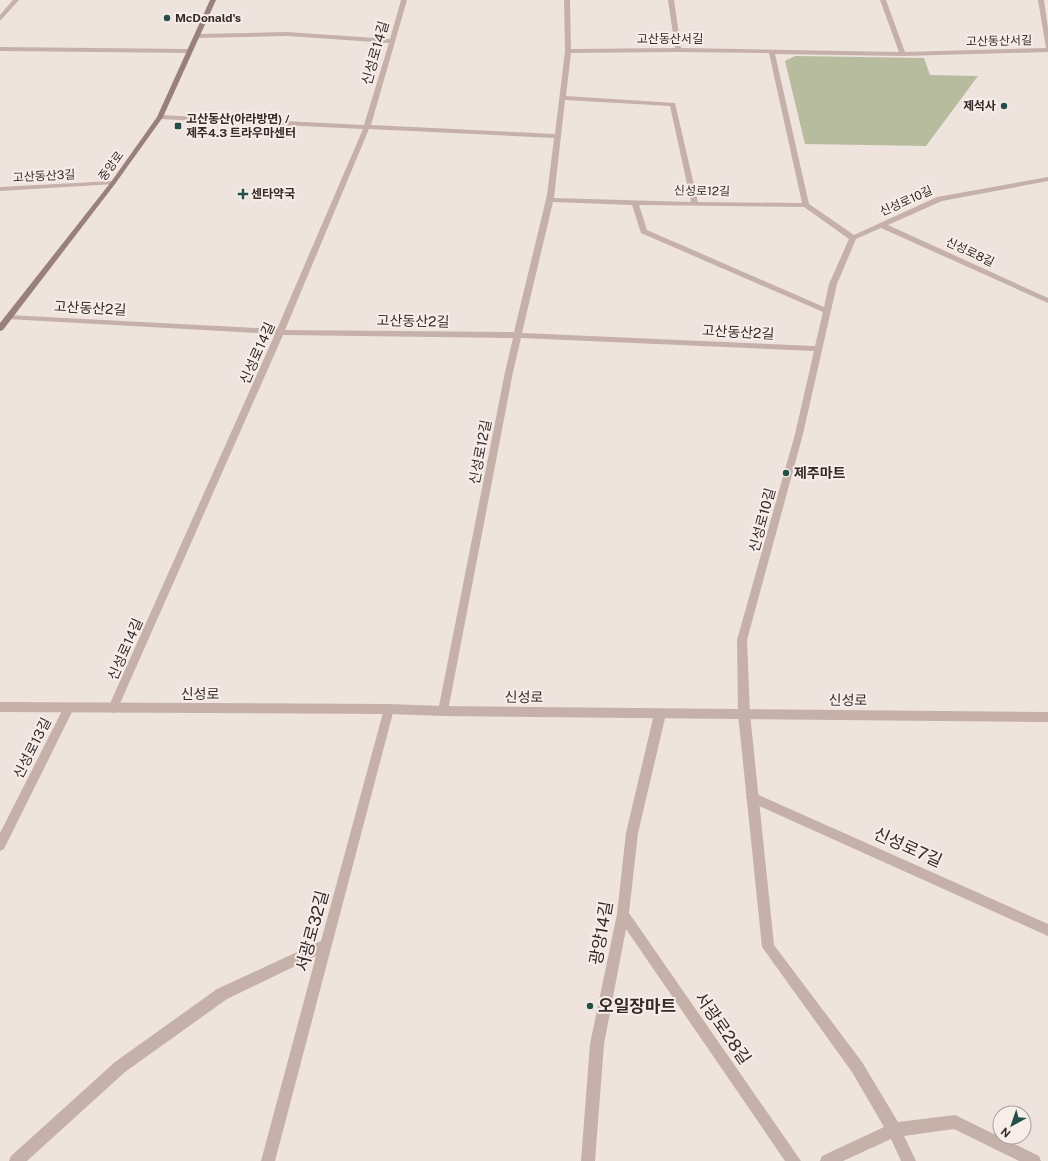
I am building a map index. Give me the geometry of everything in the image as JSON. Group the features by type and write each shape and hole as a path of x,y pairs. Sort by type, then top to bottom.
{"main road":[{"name":"중앙로","path":"0,328 113,183 160,117 213,0"}],"street":[{"path":"0,20 16,0"},
{"name":"신성로14길","path":"113,708 280,332 367,127 404,0"},
{"name":"신성로12길","path":"443,711 509,372 550,200 568,51 567,0"},
{"path":"671,0 678,50"},
{"path":"883,0 903,54"},
{"path":"1041,0 1048,47"},
{"path":"197,36 287,34 392,41"},
{"path":"0,49 190,50"},
{"name":"고산동산서길","path":"568,51 678,50 903,54 1048,50"},
{"path":"772,52 806,205 853,238"},
{"path":"562,98 673,104 695,203"},
{"path":"160,117 558,136"},
{"name":"신성로10길","path":"909,1161 894,1130 857,1067 768,947 744,714 742,640 799,434 833,284 853,238 940,199 1048,179"},
{"name":"고산동산3길","path":"0,189 113,183"},
{"name":"신성로12길","path":"550,200 635,203 806,205"},
{"path":"635,203 644,231 827,311"},
{"name":"신성로8길","path":"882,225 1048,300"},
{"name":"고산동산2길","path":"8,317 280,332 518,335 818,349"},
{"name":"신성로","path":"0,707 389,709 660,714 1048,717"},
{"name":"신성로13길","path":"0,845 69,708"},
{"name":"서광로32길","path":"268,1161 389,709"},
{"name":"광양14길","path":"588,1161 598,1044 623,914 632,832 660,714"},
{"name":"신성로7길","path":"752,797 1048,930"},
{"name":"서광로28길","path":"623,914 794,1161"},
{"path":"16,1161 120,1067 222,994 326,945"},
{"path":"827,1161 894,1130 955,1122 1034,1161"}],"green space":[{"path":"795,56 924,58 930,75 978,76 926,146 805,144 785,61"}],"place":[{"name":"McDonald's","path":"167,18"},
{"name":"제석사","path":"1004,106"},
{"name":"고산동산(아라방면) / 제주4.3 트라우마센터","path":"178,126"},
{"name":"센타약국","path":"243,194"},
{"name":"제주마트","path":"786,473"},
{"name":"오일장마트","path":"590,1006"}]}
